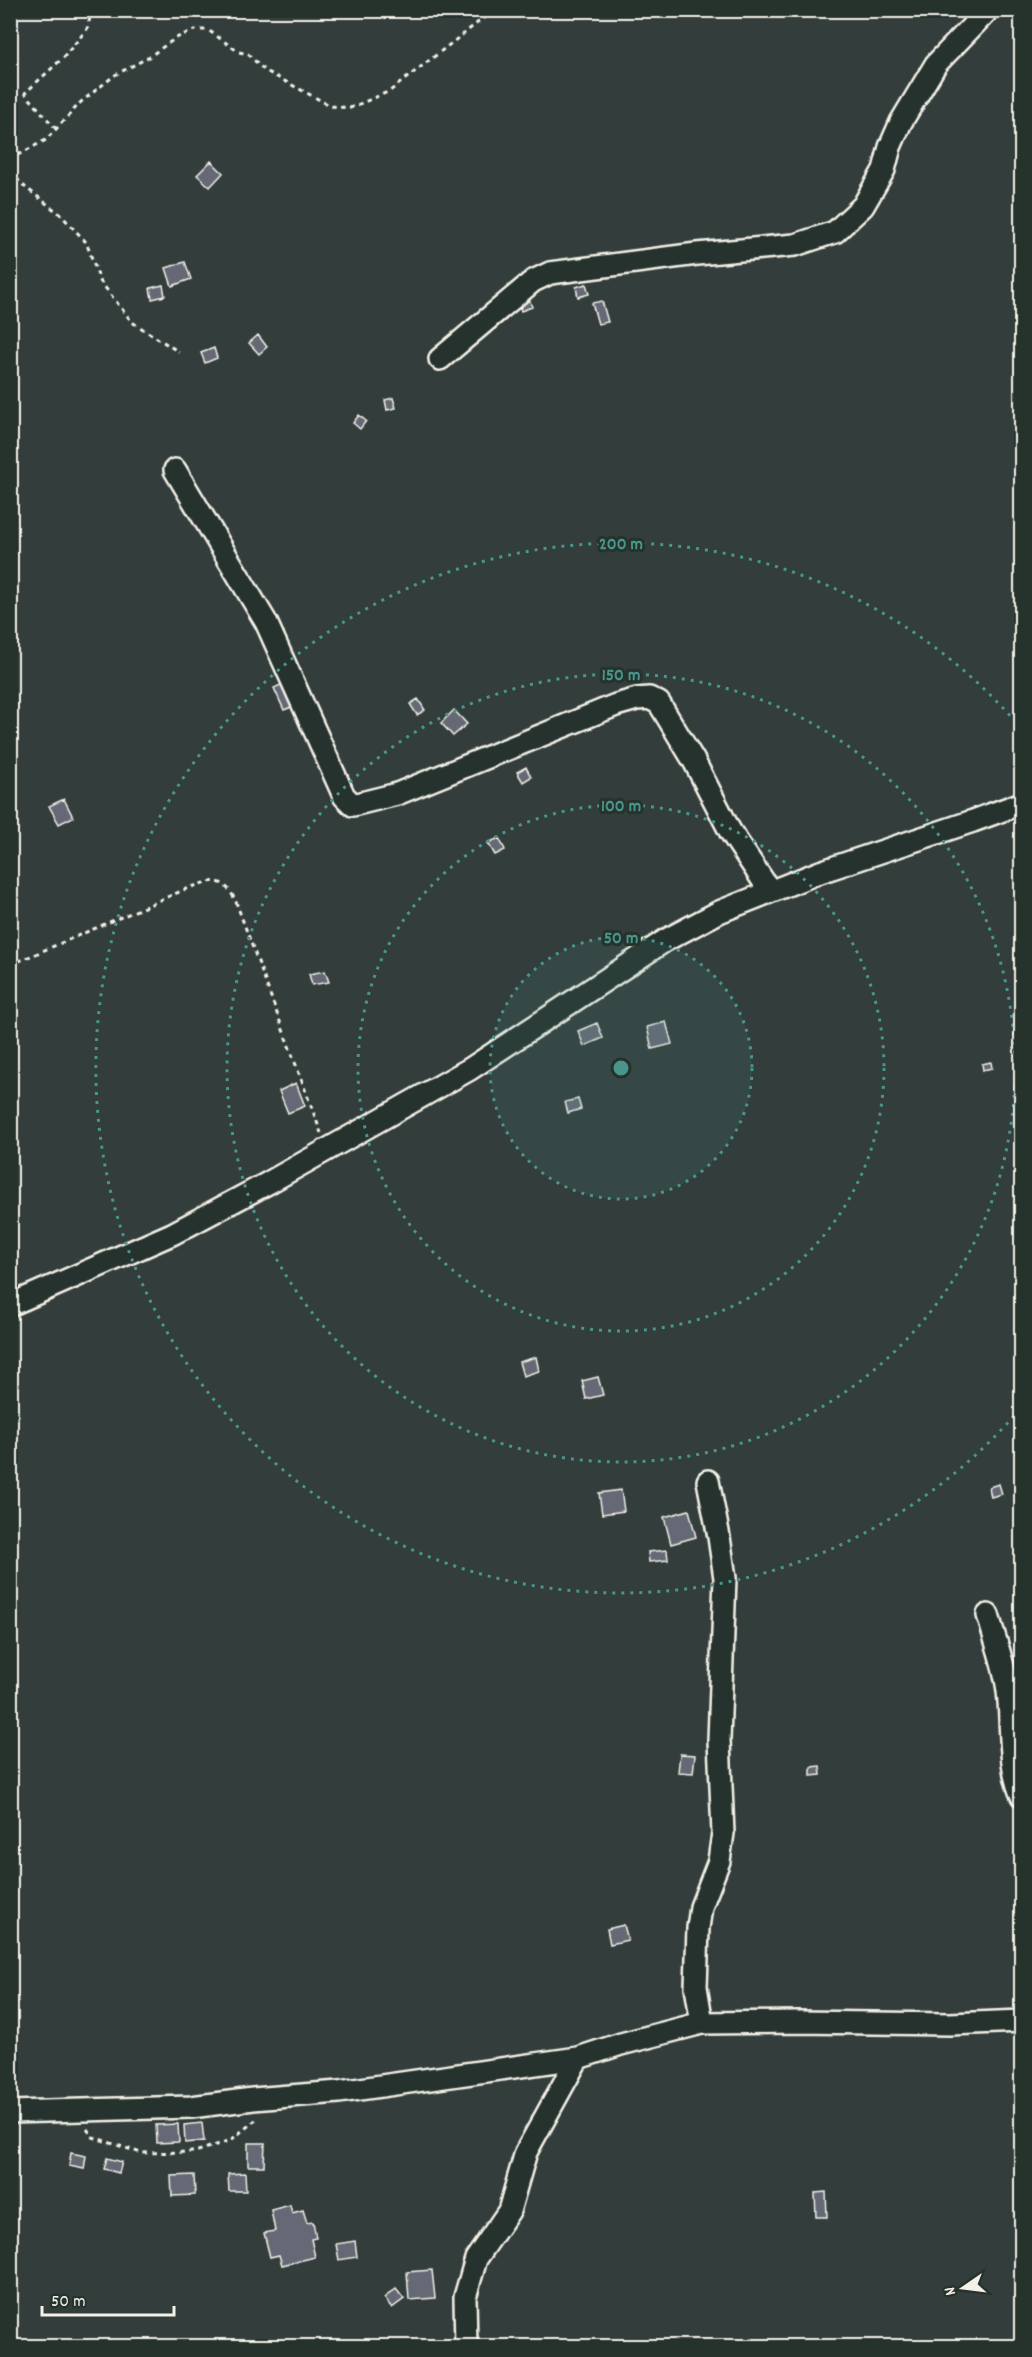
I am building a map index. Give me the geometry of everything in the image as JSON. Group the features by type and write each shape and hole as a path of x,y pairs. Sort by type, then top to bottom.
{"street":[{"path":"441,359 533,280 550,273 697,254 795,245 835,232 863,206 884,171 890,147 901,122 936,64 988,10"},
{"path":"175,470 266,622 344,796 353,805 365,804 397,794 616,705 649,698 659,703 669,717 714,797 730,831 771,891"},
{"path":"10,1305 211,1215 470,1069 666,940 719,912 771,891 1022,803"},
{"path":"702,2023 696,1987 698,1928 701,1907 719,1861 723,1833 719,1740 725,1578 708,1481"},
{"path":"988,1615 1008,1688 1014,1758 1018,1788 1022,1796"},
{"path":"10,2112 190,2107 339,2092 578,2058 702,2023 950,2024 1022,2021"},
{"path":"466,2346 465,2297 476,2259 508,2211 526,2152 578,2058"}],"path":[{"path":"56,129 25,93 64,57 87,29 92,10"},
{"path":"10,159 46,140 81,102 115,75 147,58 176,38 194,30 208,30 239,52 248,54 264,70 331,106 350,108 390,91 494,10"},
{"path":"10,172 60,214 87,243 100,281 132,322 178,352"},
{"path":"10,965 186,889 206,882 217,881 225,885 236,902 326,1149"},
{"path":"74,2111 93,2137 141,2153 195,2152 231,2140 256,2121 273,2097"}],"building":[{"path":"211,161 223,173 210,187 197,175"},
{"path":"185,262 191,279 172,286 166,268"},
{"path":"586,284 589,294 578,297 576,287"},
{"path":"163,285 165,296 152,299 150,288"},
{"path":"529,298 532,307 521,311 518,302"},
{"path":"602,301 608,322 598,324 592,303"},
{"path":"258,335 267,347 259,354 249,343"},
{"path":"214,348 217,358 205,363 201,353"},
{"path":"393,398 396,408 387,410 385,400"},
{"path":"359,415 366,421 360,429 353,423"},
{"path":"289,681 299,704 284,710 274,688"},
{"path":"418,699 425,710 417,715 410,704"},
{"path":"454,710 467,724 453,736 441,723"},
{"path":"526,767 531,777 523,782 517,772"},
{"path":"64,799 73,817 59,824 49,806"},
{"path":"499,838 505,850 495,855 488,843"},
{"path":"325,971 329,982 312,985 309,974"},
{"path":"666,1022 672,1044 652,1049 647,1027"},
{"path":"597,1023 603,1038 584,1046 578,1031"},
{"path":"991,1062 992,1068 983,1070 982,1064"},
{"path":"296,1083 305,1106 288,1113 279,1091"},
{"path":"578,1099 581,1109 568,1113 565,1102"},
{"path":"536,1357 539,1371 523,1376 519,1362"},
{"path":"598,1377 603,1395 586,1399 582,1381"},
{"path":"999,1484 1002,1494 991,1497 989,1487"},
{"path":"621,1490 624,1511 602,1514 599,1493"},
{"path":"689,1510 696,1537 671,1544 664,1517"},
{"path":"667,1550 668,1560 649,1562 648,1552"},
{"path":"680,1754 695,1755 693,1773 678,1772"},
{"path":"820,1766 821,1775 811,1776 811,1767"},
{"path":"624,1925 628,1940 610,1944 607,1929"},
{"path":"202,2123 204,2141 185,2143 184,2125"},
{"path":"178,2124 179,2142 157,2143 156,2125"},
{"path":"248,2143 265,2143 264,2166 248,2166"},
{"path":"71,2153 86,2156 84,2169 69,2166"},
{"path":"107,2158 122,2162 119,2173 104,2169"},
{"path":"245,2173 246,2191 229,2191 228,2174"},
{"path":"194,2175 195,2195 172,2196 171,2176"},
{"path":"826,2192 827,2217 816,2217 815,2193"},
{"path":"290,2205 292,2213 303,2210 307,2223 313,2222 316,2238 311,2239 315,2257 282,2265 279,2255 270,2257 264,2233 275,2231 271,2210"},
{"path":"355,2241 357,2257 339,2260 336,2244"},
{"path":"432,2270 435,2298 409,2300 407,2272"},
{"path":"396,2289 404,2299 392,2308 384,2298"}]}
